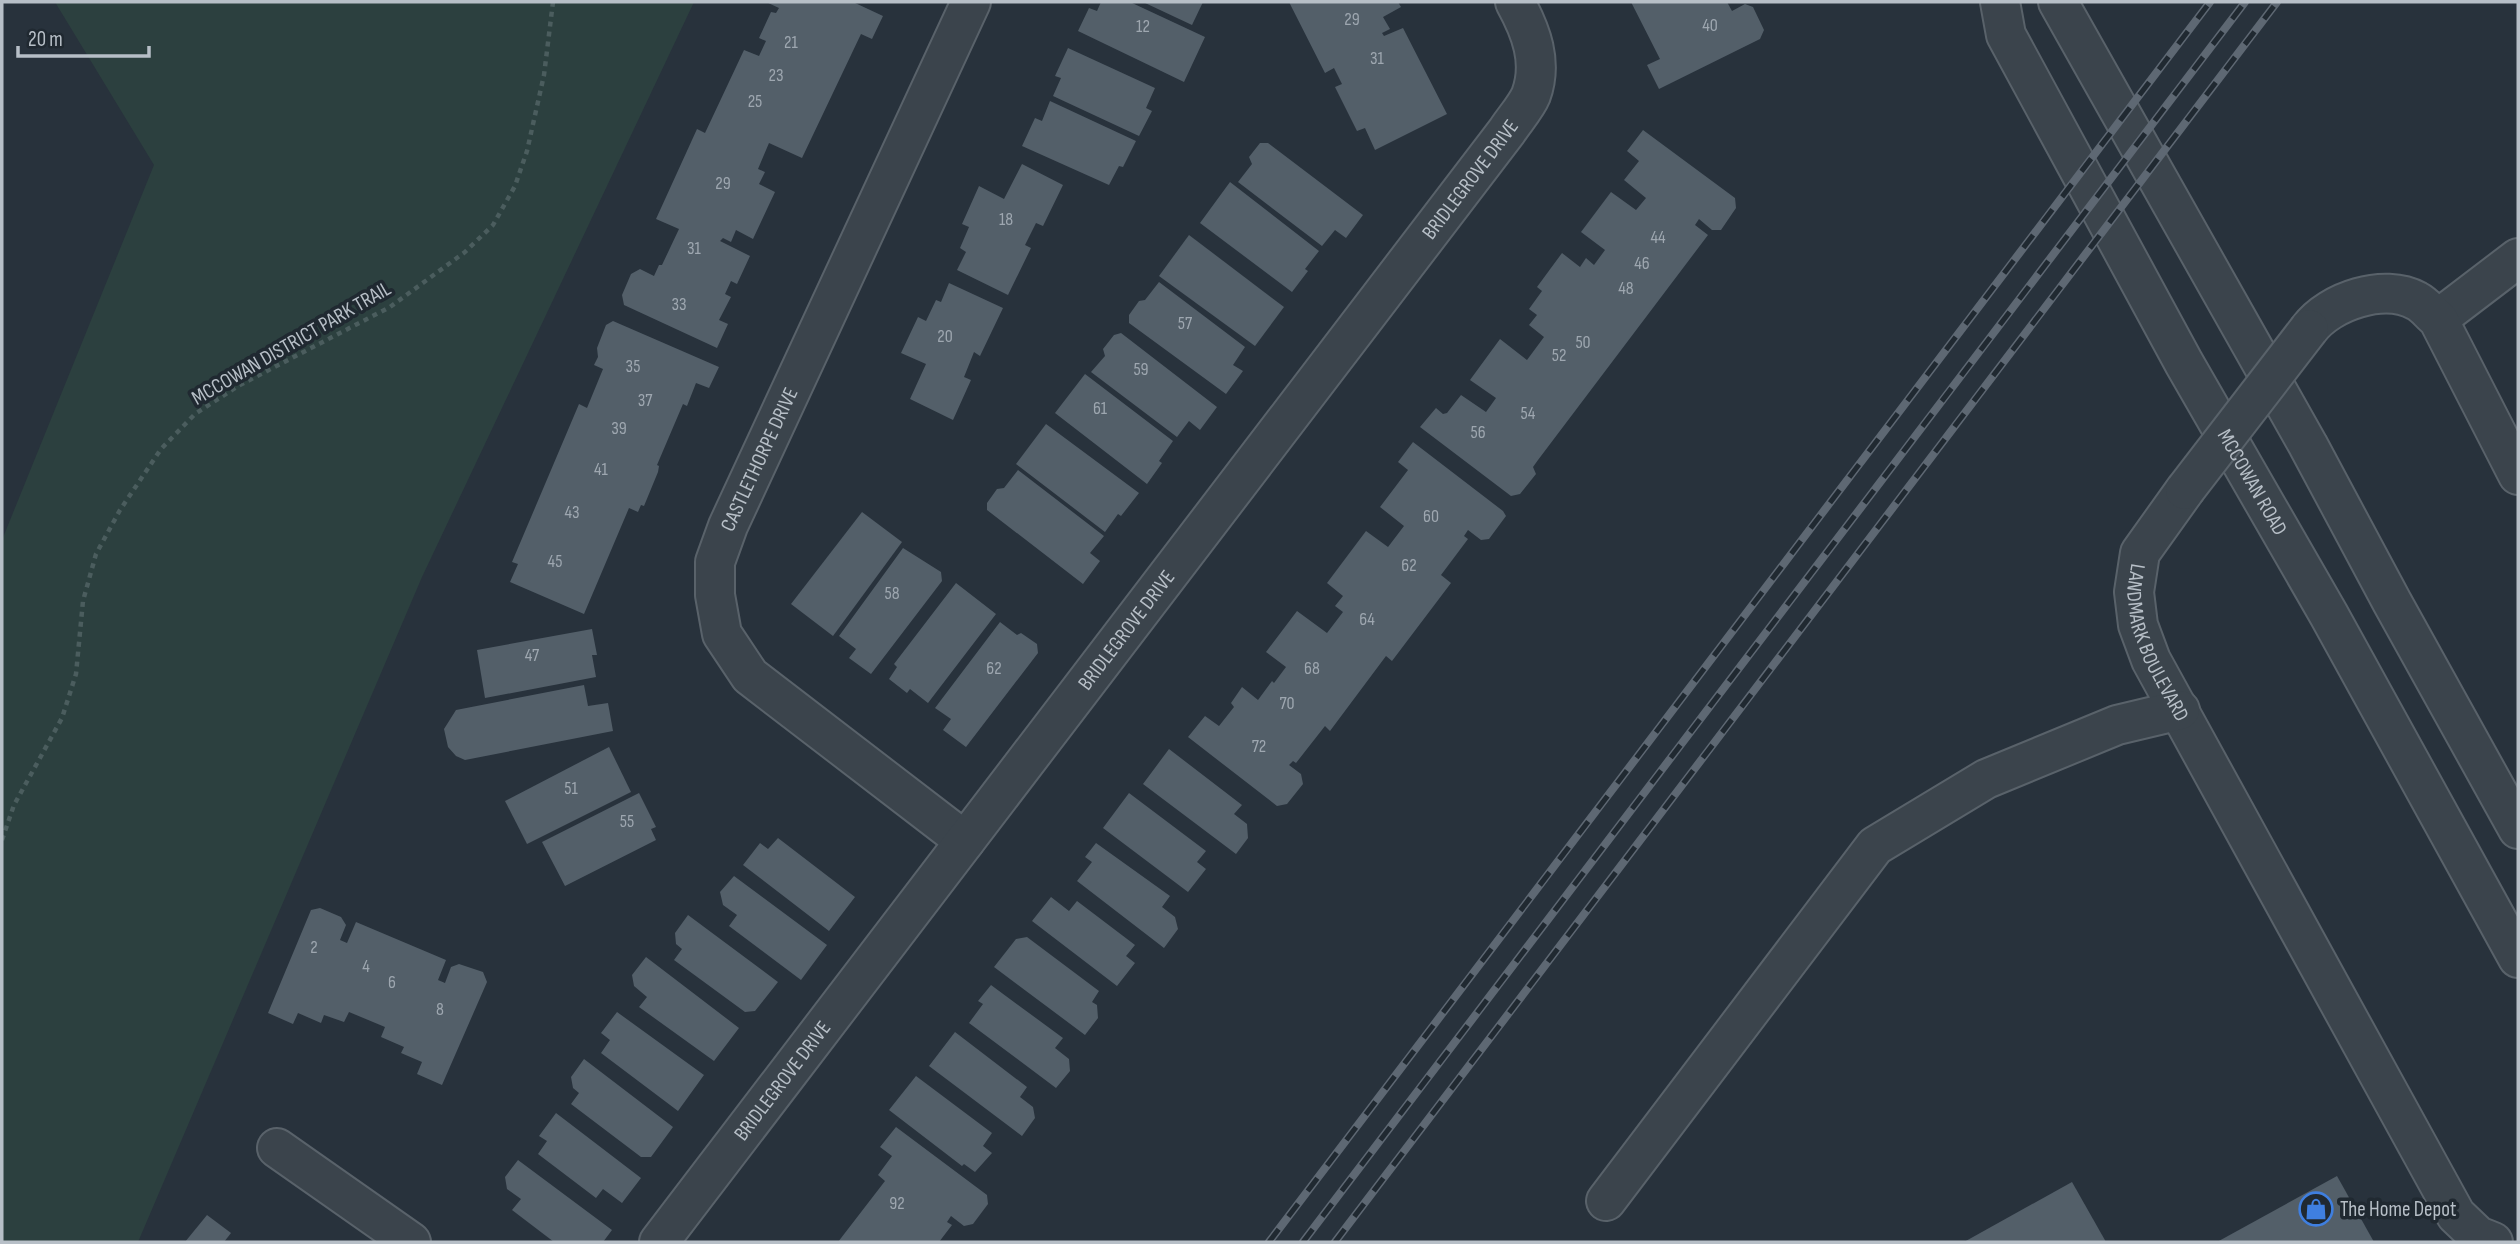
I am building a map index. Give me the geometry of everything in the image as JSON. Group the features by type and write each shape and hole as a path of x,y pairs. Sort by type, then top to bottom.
{"street":[{"name":"CASTLETHORPE DRIVE","path":"965,841 750,676 722,634 715,595 715,562 728,526 971,2"},
{"name":"BRIDLEGROVE DRIVE","path":"659,1242 1507,131 1531,95 1538,60 1525,21 1515,2"},
{"name":"MCCOWAN ROAD","path":"2000,2 2006,35 2012,47 2184,363 2329,615 2518,958"},
{"path":"2058,2 2308,445 2518,829"},
{"path":"2438,319 2518,258"},
{"name":"LANDMARK BOULEVARD","path":"2493,1242 2478,1236 2456,1215 2151,660 2138,625 2134,592 2140,553 2185,489 2317,319 2336,305 2367,296 2395,295 2417,301 2438,319 2518,475"},
{"path":"1606,1201 1875,846 1986,779 2117,725 2180,710"},
{"path":"277,1148 411,1242"}],"path":[{"name":"MCCOWAN DISTRICT PARK TRAIL","path":"2,840 14,804 62,718 75,674 83,601 96,554 120,510 162,449 195,414 238,386 390,307 465,252 493,225 515,186 527,150 544,75 553,2"}],"green space":[{"path":"55,2 694,2 422,577 138,1242 2,1242 2,540 154,165"}],"building":[{"path":"766,2 853,2 883,16 872,39 861,34 802,158 769,143 758,169 765,172 759,184 775,192 753,239 736,230 731,242 723,238 720,241 750,256 737,284 731,281 725,294 731,297 719,320 728,324 717,348 624,305 622,295 631,274 640,269 654,276 659,265 662,265 679,229 656,219 697,129 705,133 744,50 759,56 766,41 759,38 771,12 776,13 779,8"},
{"path":"1101,2 1130,2 1205,37 1184,82 1078,31 1089,8 1097,11"},
{"path":"1143,2 1203,2 1192,25"},
{"path":"1289,2 1398,2 1401,7 1383,17 1390,29 1382,33 1384,36 1403,28 1447,114 1375,150 1365,128 1357,131 1335,87 1342,84 1334,68 1325,73"},
{"path":"1631,2 1727,2 1732,11 1745,4 1753,7 1764,30 1760,39 1659,89 1647,65 1660,59"},
{"path":"1068,48 1155,88 1146,108 1152,111 1139,136 1053,96 1061,78 1055,76"},
{"path":"1050,101 1136,141 1123,167 1119,166 1109,185 1022,146 1035,118 1042,121"},
{"path":"1643,130 1735,198 1736,208 1721,230 1712,230 1699,219 1695,225 1708,235 1538,460 1533,467 1536,474 1520,494 1511,496 1420,427 1436,408 1443,414 1447,413 1461,395 1486,412 1496,398 1470,380 1500,339 1527,360 1544,337 1529,325 1537,315 1529,309 1542,291 1537,287 1562,253 1580,267 1586,258 1594,265 1605,250 1581,232 1611,192 1636,210 1646,198 1624,180 1639,161 1627,151"},
{"path":"1260,143 1268,143 1363,215 1346,238 1335,230 1322,246 1238,182 1252,164 1249,157"},
{"path":"1022,164 1063,185 1043,226 1036,223 1025,245 1031,248 1008,295 957,270 966,252 960,248 969,227 962,224 979,186 1004,199"},
{"path":"1230,182 1319,251 1292,292 1200,223"},
{"path":"1189,235 1284,307 1255,346 1159,276"},
{"path":"1159,282 1245,347 1233,365 1243,371 1226,394 1129,323 1129,315 1139,301 1145,300"},
{"path":"949,283 1003,308 980,356 974,352 964,377 971,380 953,420 910,399 926,364 901,353 918,317 926,321 936,300 941,302"},
{"path":"613,321 719,367 709,388 696,383 687,406 683,404 657,465 658,472 644,506 641,505 638,512 629,508 584,614 510,582 518,564 512,562 579,404 587,408 603,369 594,365 598,357 597,348 606,325"},
{"path":"1121,333 1217,407 1200,430 1189,421 1177,437 1091,372 1105,356 1103,349 1114,335"},
{"path":"1085,374 1173,441 1147,484 1055,413"},
{"path":"1046,424 1139,493 1105,532 1016,464"},
{"path":"1413,442 1506,516 1489,539 1481,540 1468,530 1464,536 1468,539 1441,575 1451,583 1392,661 1386,656 1330,731 1325,726 1296,763 1293,761 1289,765 1301,774 1303,784 1287,804 1277,806 1188,737 1205,716 1219,726 1234,707 1231,703 1242,687 1258,700 1272,681 1274,683 1286,667 1266,652 1297,611 1327,633 1343,612 1335,606 1343,596 1327,583 1366,531 1388,547 1404,526 1380,507 1408,470 1398,462"},
{"path":"1018,470 1104,536 1090,553 1100,561 1083,584 987,510 987,503 997,489 1004,488"},
{"path":"862,512 902,542 833,636 791,604"},
{"path":"903,548 941,572 942,581 871,674 849,658 856,649 839,636"},
{"path":"956,583 996,614 928,703 910,689 907,693 889,679 897,667 894,664"},
{"path":"1000,622 1017,635 1021,633 1037,644 1038,653 966,747 943,730 951,719 935,708"},
{"path":"592,629 597,655 592,655 596,677 485,698 477,650"},
{"path":"584,685 588,706 608,703 613,731 465,760 456,756 448,747 444,729 456,710"},
{"path":"609,747 631,792 527,844 505,801"},
{"path":"1169,749 1242,805 1234,814 1247,824 1248,838 1236,854 1143,784"},
{"path":"639,793 656,827 651,829 656,840 565,886 542,842"},
{"path":"1129,793 1206,851 1197,862 1206,869 1188,892 1103,828"},
{"path":"778,838 855,897 829,931 743,865 760,843 768,849"},
{"path":"1096,843 1170,896 1162,907 1175,917 1178,929 1164,948 1077,881 1092,862 1085,857"},
{"path":"734,876 827,945 801,980 729,926 737,915 723,905 720,892"},
{"path":"1051,897 1069,911 1077,901 1135,945 1126,956 1135,963 1117,986 1032,921"},
{"path":"320,908 341,917 346,925 340,940 347,943 356,922 446,960 438,980 445,983 451,967 459,964 483,972 487,982 442,1085 417,1074 422,1062 401,1053 404,1047 381,1037 385,1027 349,1012 344,1022 324,1015 321,1023 298,1013 293,1024 268,1013 311,910"},
{"path":"688,915 778,982 755,1011 745,1012 674,960 682,949 676,944 675,933"},
{"path":"1027,937 1099,991 1092,1002 1097,1005 1098,1018 1085,1035 994,967 1016,939"},
{"path":"646,957 739,1028 714,1061 639,1007 647,997 634,986 632,975"},
{"path":"991,985 1063,1038 1055,1048 1069,1059 1070,1071 1056,1088 969,1023 983,1004 978,1001"},
{"path":"617,1012 704,1075 678,1111 601,1053 610,1040 601,1033"},
{"path":"955,1032 1027,1087 1020,1097 1033,1107 1035,1118 1022,1136 929,1066"},
{"path":"584,1059 673,1127 651,1157 641,1157 571,1104 579,1093 573,1088 571,1077"},
{"path":"916,1076 992,1133 983,1146 992,1153 975,1172 964,1164 962,1166 889,1110"},
{"path":"556,1113 641,1178 622,1203 603,1189 596,1198 538,1154 547,1141 539,1136"},
{"path":"896,1127 987,1195 988,1204 973,1224 964,1226 951,1216 947,1222 952,1225 939,1242 838,1242 885,1181 878,1175 892,1156 880,1147"},
{"path":"518,1160 612,1230 603,1242 554,1242 512,1210 521,1199 507,1189 505,1177"},
{"name":"The Home Depot","path":"2337,1176 2374,1242 2217,1242"},
{"path":"2072,1182 2106,1242 1964,1242"},
{"path":"207,1215 231,1233 224,1242 185,1242"}],"railway":[{"path":"1269,1242 2210,2"},
{"path":"1303,1242 2245,2"},
{"path":"1335,1242 2277,2"}],"place":[{"name":"The Home Depot","path":"2316,1209"}]}
